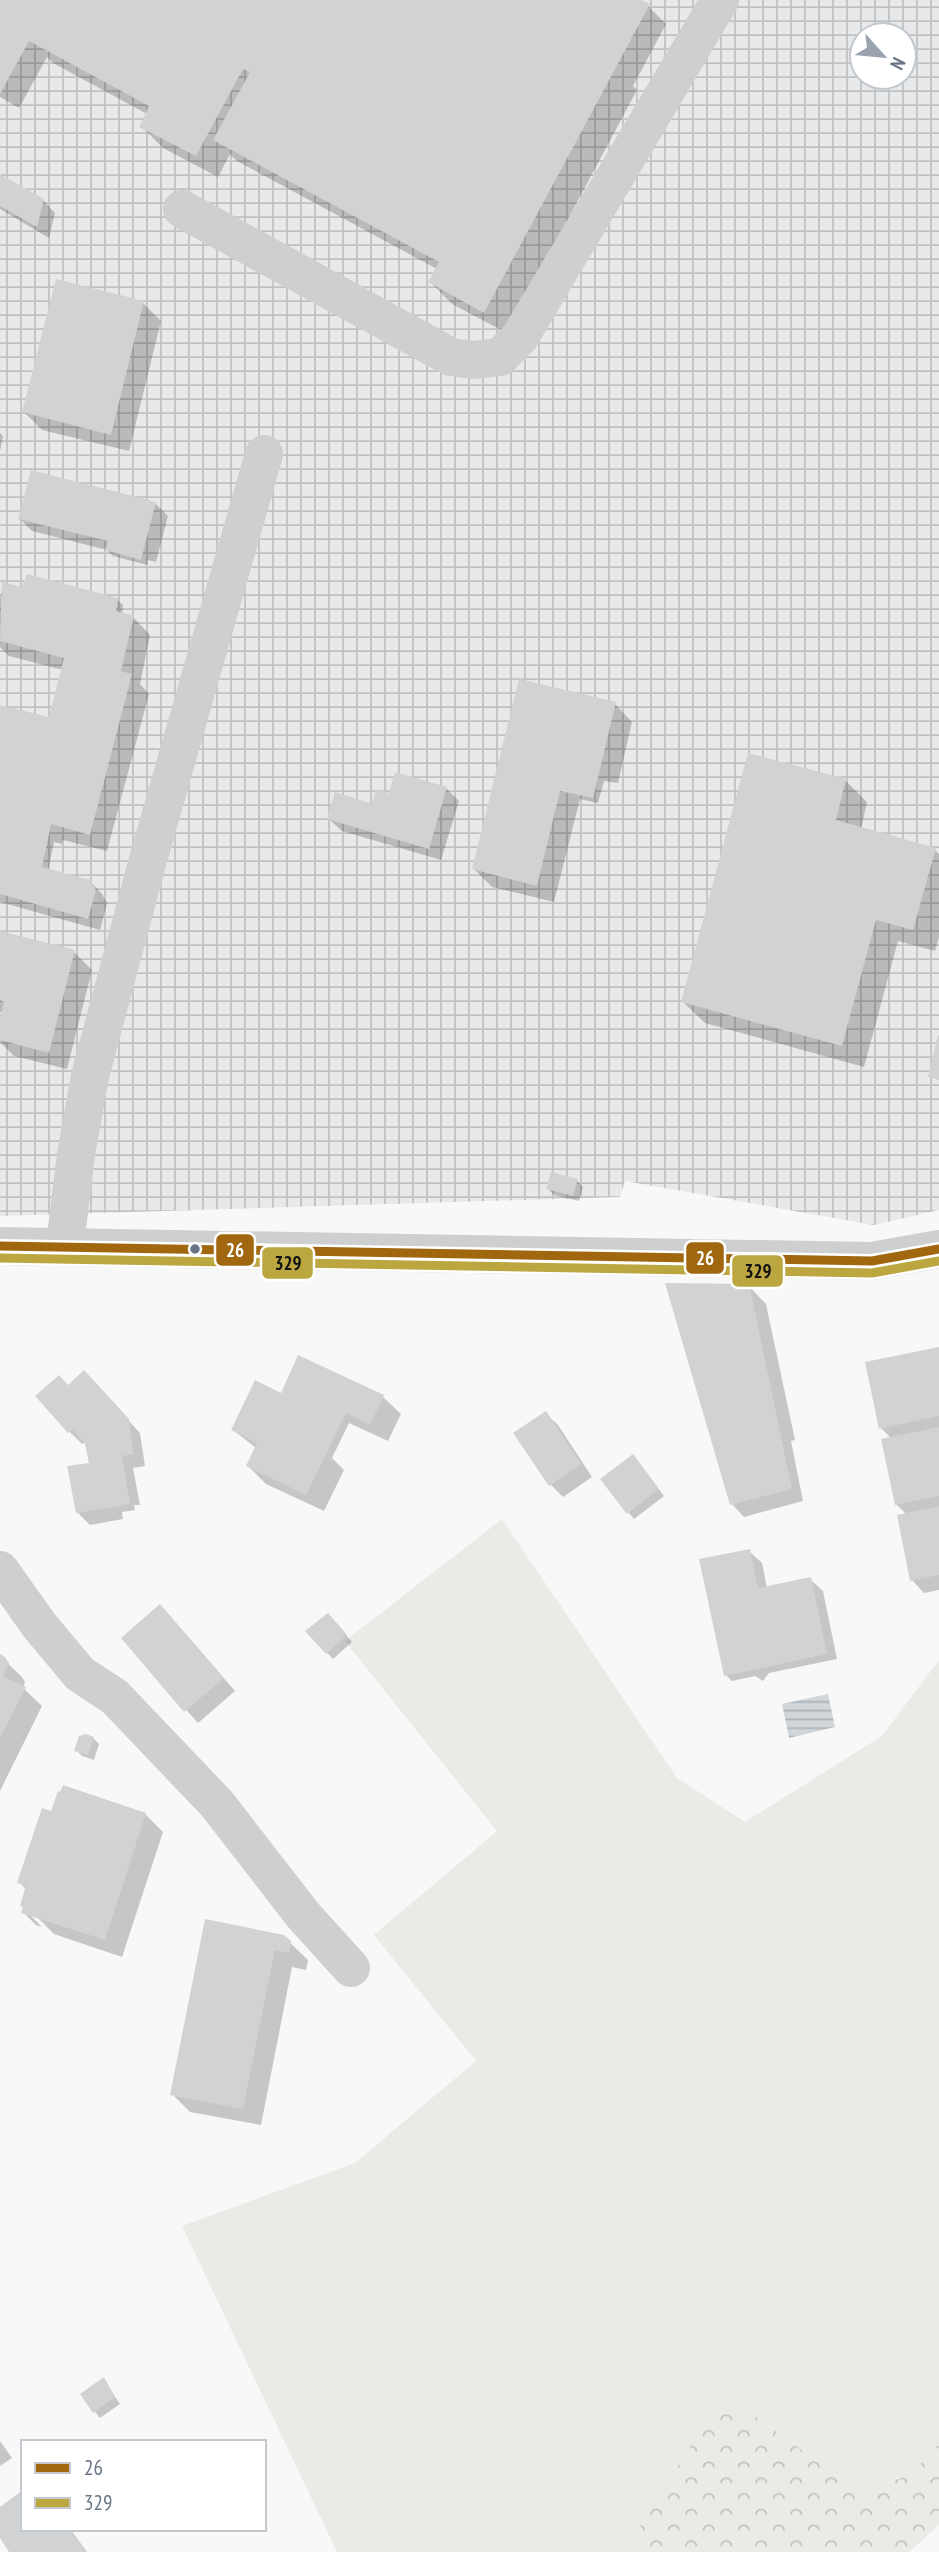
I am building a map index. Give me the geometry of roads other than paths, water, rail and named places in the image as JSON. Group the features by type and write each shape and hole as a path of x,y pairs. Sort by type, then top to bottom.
{"street":[{"path":"182,209 451,357 473,360 500,357 520,337 720,0"},
{"path":"65,1245 76,1154 90,1076 149,856 264,454"},
{"path":"0,1246 65,1245 872,1261 939,1249"},
{"path":"0,1570 39,1625 80,1674 116,1697 217,1804 303,1915 351,1968"}]}
